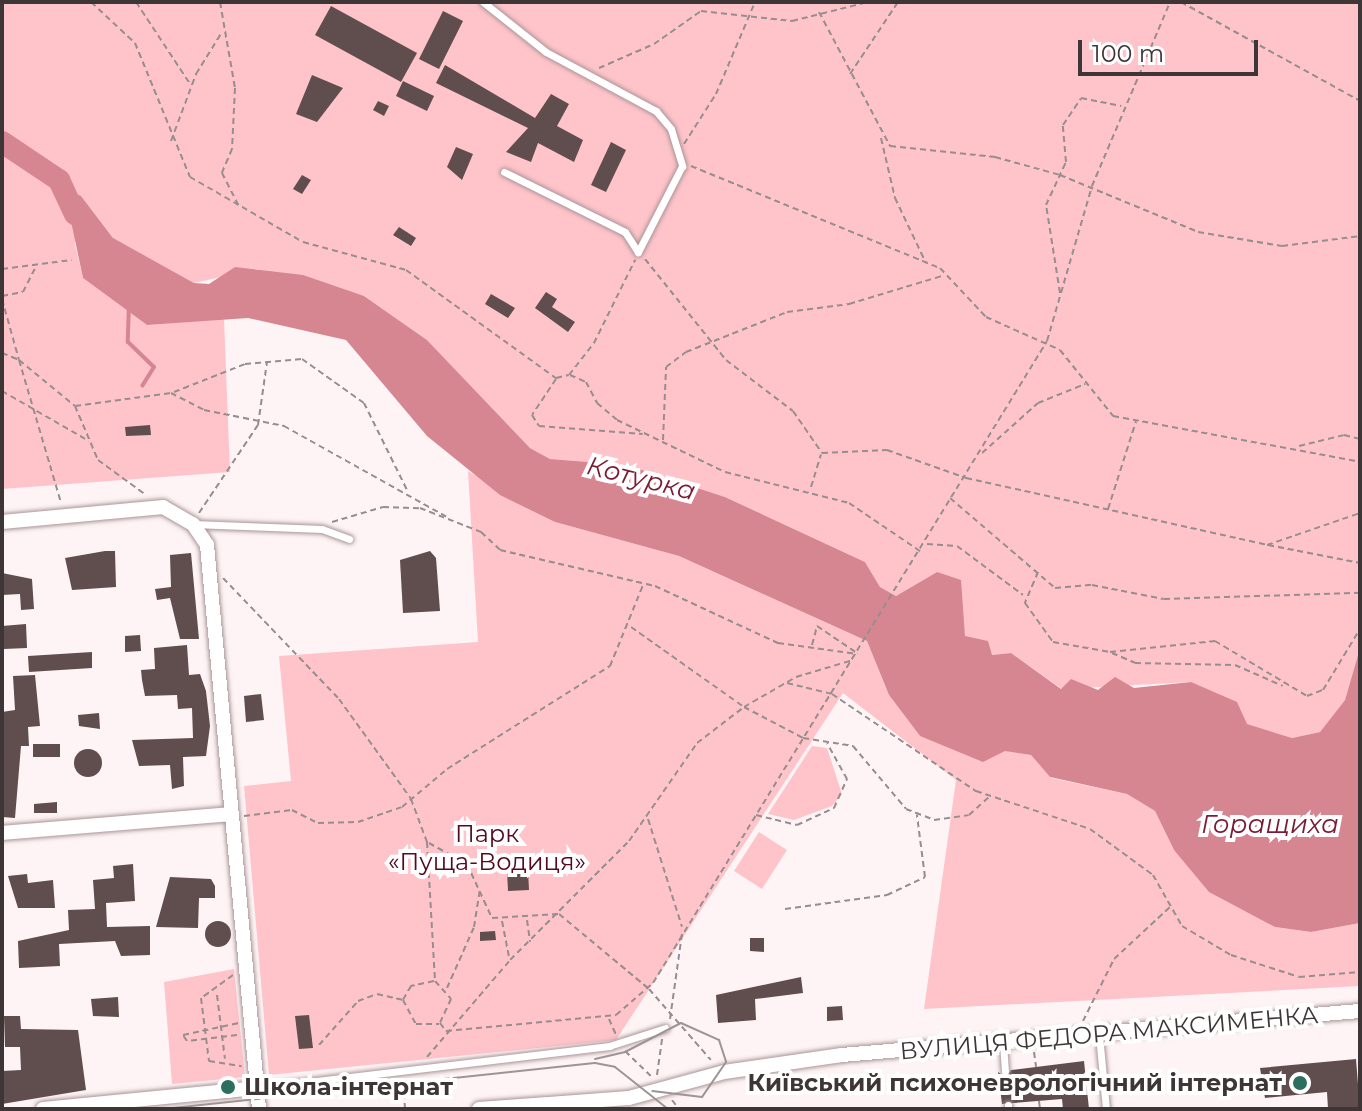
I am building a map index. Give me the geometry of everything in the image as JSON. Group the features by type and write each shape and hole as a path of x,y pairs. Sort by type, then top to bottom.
{"street":[{"path":"2,522 169,509 193,524 213,569 231,814 259,1109"},
{"path":"2,833 231,814"},
{"name":"ВУЛИЦЯ ФЕДОРА МАКСИМЕНКА","path":"479,1109 629,1098 724,1072 1360,1011"},
{"path":"43,1109 256,1088"},
{"path":"629,1098 644,1109"}],"lane":[{"path":"483,2 530,42 656,111 671,129 682,166 638,252 625,232 504,172"},
{"path":"193,524 322,529 349,539"},
{"path":"256,1088 425,1072 620,1043 665,1028"},
{"path":"1099,1035 1106,1109"},
{"path":"1003,1043 1005,1071"}],"path":[{"path":"91,2 135,43 171,142 190,177 303,242 406,270 556,378"},
{"path":"136,2 191,87"},
{"path":"220,2 222,32 235,88 232,149 222,173 240,208"},
{"path":"692,131 755,2"},
{"path":"589,72 654,44 701,11 792,21 868,2"},
{"path":"850,75 898,2"},
{"path":"446,1031 609,1018 649,989 682,929 899,590 950,498 979,457 1047,341 1092,186 1122,107 1170,2"},
{"path":"1181,2 1360,101"},
{"path":"819,12 881,137 895,198 927,264"},
{"path":"171,142 191,87 222,32"},
{"path":"1060,295 1046,205 1060,175 1072,106 1081,98 1122,107"},
{"path":"881,137 912,151 1000,160 1060,175 1198,232 1282,246 1360,236"},
{"path":"677,155 698,171 927,264 945,275 986,317 1047,341 1113,416 1297,447 1360,462"},
{"path":"569,375 594,343 638,252 712,342 793,411 822,453"},
{"path":"2,269 71,260"},
{"path":"36,266 23,292 2,297 65,516"},
{"path":"663,441 666,367 712,342 787,312 849,304 945,275"},
{"path":"2,353 19,360 75,406 98,460 169,509"},
{"path":"75,406 171,393 267,362 302,359 364,403 409,493"},
{"path":"193,524 258,425 267,362"},
{"path":"647,434 539,426 532,415 556,378 569,375 586,382 617,420 663,441 725,472 810,488 849,503 922,552"},
{"path":"979,457 1038,403 1087,383"},
{"path":"2,391 90,441"},
{"path":"171,393 258,425 284,426 409,493 500,550 643,585 778,643 858,654"},
{"path":"1108,509 1137,419"},
{"path":"1297,447 1344,435 1360,439"},
{"path":"822,453 887,450 966,478 1360,563"},
{"path":"810,488 822,453"},
{"path":"950,498 1055,588 1092,585 1164,599 1360,593"},
{"path":"322,529 383,507 452,519"},
{"path":"1267,545 1360,513"},
{"path":"926,544 957,546 1024,596 1053,642 1110,652 1135,663 1235,665 1307,696 1323,690 1360,629"},
{"path":"213,569 284,635 411,799 427,842 435,981"},
{"path":"1024,596 1038,572"},
{"path":"231,814 257,818 292,810 318,823 358,822 411,799 610,666 630,626 643,585"},
{"path":"630,626 744,707 803,738 853,746 885,789 916,813 934,820 969,815 990,796"},
{"path":"812,648 817,626 858,654"},
{"path":"1110,652 1215,641 1237,649 1287,688"},
{"path":"425,1072 433,1043 648,818 697,743 744,707 787,683 854,659"},
{"path":"787,683 832,694 990,796 1090,829 1153,875 1170,907 1205,941 1270,970 1299,977 1360,972"},
{"path":"755,815 797,825 834,808 847,779 827,742"},
{"path":"785,909 887,895 925,877 916,813"},
{"path":"609,1018 620,1043 656,1081 665,1028 672,1010 682,929 648,818"},
{"path":"427,842 467,864 492,918 502,920 559,914 672,1010 724,1072"},
{"path":"440,1023 450,1010 446,989 474,927 480,887"},
{"path":"1076,1037 1114,959 1170,907"},
{"path":"527,918 530,943"},
{"path":"502,920 510,960"},
{"path":"237,971 217,993 201,998 209,1061 225,1059 244,1067"},
{"path":"403,1000 411,986 435,981 446,989"},
{"path":"217,993 225,1059"},
{"path":"319,1045 358,1001 377,994 403,1000 416,1024 440,1023"},
{"path":"440,1023 446,1031"},
{"path":"221,1025 250,1028 206,1039 183,1035 221,1025"},
{"path":"1033,1040 1036,1067"},
{"path":"403,1074 405,1109"},
{"path":"663,1088 679,1109"},
{"path":"404,1096 425,1094"},
{"path":"1039,1101 1040,1109"}],"green space":[{"path":"2,2 1360,2 1360,648 1345,700 1320,732 1292,738 1246,724 1191,682 1062,689 1011,653 992,655 965,636 961,605 937,572 896,596 880,587 865,562 725,497 627,465 550,459 530,448 427,340 364,296 257,269 194,283 114,239 81,196 75,244 83,278 147,325 224,319 230,472 2,489"},
{"name":"Парк «Пуща-Водиця»","path":"468,471 555,522 679,556 867,641 889,695 920,736 1031,755 1051,778 1127,794 1155,811 1174,850 1275,927 1311,932 1360,923 1360,986 924,1009 956,780 843,693 616,1040 269,1075 244,786 291,781 279,656 478,642"},
{"path":"812,746 827,748 842,794 832,806 794,820 768,814"},
{"path":"759,832 787,850 762,889 734,871"},
{"path":"234,969 245,1077 172,1084 164,982"}],"water":[{"name":"Горащиха","path":"64,188 81,196 113,238 194,283 209,284 235,267 303,275 364,296 427,340 530,448 550,459 627,465 725,497 865,562 880,587 896,596 937,572 961,580 965,636 988,641 992,655 1011,653 1061,689 1071,679 1098,690 1115,677 1134,688 1191,682 1237,702 1247,724 1292,738 1320,732 1345,700 1360,648 1360,923 1311,932 1275,927 1209,892 1174,850 1155,811 1127,794 1050,777 1031,755 1005,751 983,762 920,736 889,695 867,641 679,556 555,522 500,495 427,436 346,340 248,318 147,325 83,278"}],"building":[{"path":"331,6 417,53 401,82 315,35"},
{"path":"443,11 463,21 439,69 419,59"},
{"path":"445,65 535,118 551,94 569,104 557,126 583,140 574,162 538,143 531,162 506,152 528,128 436,83"},
{"path":"312,75 343,88 317,122 296,114"},
{"path":"403,81 434,96 427,111 396,96"},
{"path":"378,101 389,106 384,116 373,110"},
{"path":"611,142 626,150 606,192 591,185"},
{"path":"456,147 473,154 462,180 447,167"},
{"path":"302,175 311,180 302,194 293,189"},
{"path":"399,227 416,238 411,246 393,235"},
{"path":"546,292 557,299 552,307 575,322 568,332 535,308"},
{"path":"491,294 515,308 508,318 485,304"},
{"path":"150,425 151,435 126,436 125,427"},
{"path":"115,551 116,587 72,590 65,558"},
{"path":"430,551 436,558 440,611 403,613 400,560"},
{"path":"191,553 199,639 180,639 170,598 157,600 155,589 171,587 170,555"},
{"path":"2,573 32,579 34,609 21,610 20,594 2,595"},
{"path":"26,624 27,648 4,649 2,626"},
{"path":"140,635 141,651 125,652 125,636"},
{"path":"187,645 189,675 200,674 206,691 210,726 206,756 183,757 184,786 172,789 170,765 139,766 132,740 193,738 192,708 178,709 177,695 145,696 141,670 155,669 154,648"},
{"path":"92,652 92,668 29,672 28,656"},
{"path":"35,675 40,726 28,727 29,746 21,746 15,818 2,817 2,712 15,710 13,676"},
{"path":"261,694 264,720 246,722 244,696"},
{"path":"99,713 100,729 79,726 78,715"},
{"path":"33,744 60,744 60,757 33,757"},
{"path":"88,749 98,753 102,763 98,773 88,777 78,773 74,763 78,753"},
{"path":"57,802 57,813 34,813 34,804"},
{"path":"133,864 135,901 106,903 107,927 150,926 150,955 121,956 115,941 59,944 60,966 19,968 18,941 69,930 68,910 95,909 93,880 114,878 113,866"},
{"path":"528,870 529,890 508,891 507,871"},
{"path":"27,874 28,883 53,880 55,908 18,908 8,876"},
{"path":"170,877 211,879 215,886 215,898 199,898 198,928 156,927"},
{"path":"218,921 228,924 231,934 228,944 218,947 208,944 205,934 208,924"},
{"path":"495,931 496,940 480,941 480,932"},
{"path":"750,938 764,938 764,952 750,951"},
{"path":"801,977 803,993 755,999 756,1020 718,1023 716,995"},
{"path":"118,997 119,1017 93,1016 91,999"},
{"path":"842,1006 843,1020 827,1021 827,1007"},
{"path":"309,1015 313,1048 299,1049 295,1016"},
{"path":"4,1016 20,1016 21,1029 78,1030 86,1090 2,1104 2,1071 21,1070 20,1047 5,1047"},
{"path":"1356,1059 1360,1109 1328,1109 1327,1092 1265,1098 1260,1068"},
{"path":"1084,1061 1089,1109 1063,1109 1062,1099 1002,1104 998,1072 1006,1077 1011,1070"}],"waterway":[{"name":"Котурка","path":"2,142 59,180 75,215"},
{"path":"129,304 128,342 154,367 142,386"}],"tram line":[{"path":"595,1059 625,1052 681,1023 719,1040 726,1062 702,1097 652,1091"},
{"path":"163,1109 595,1063 615,1067 668,1109"}],"place":[{"name":"Київський психоневрологічний інтернат","path":"1300,1083"},
{"name":"Школа-інтернат","path":"228,1087"}]}
